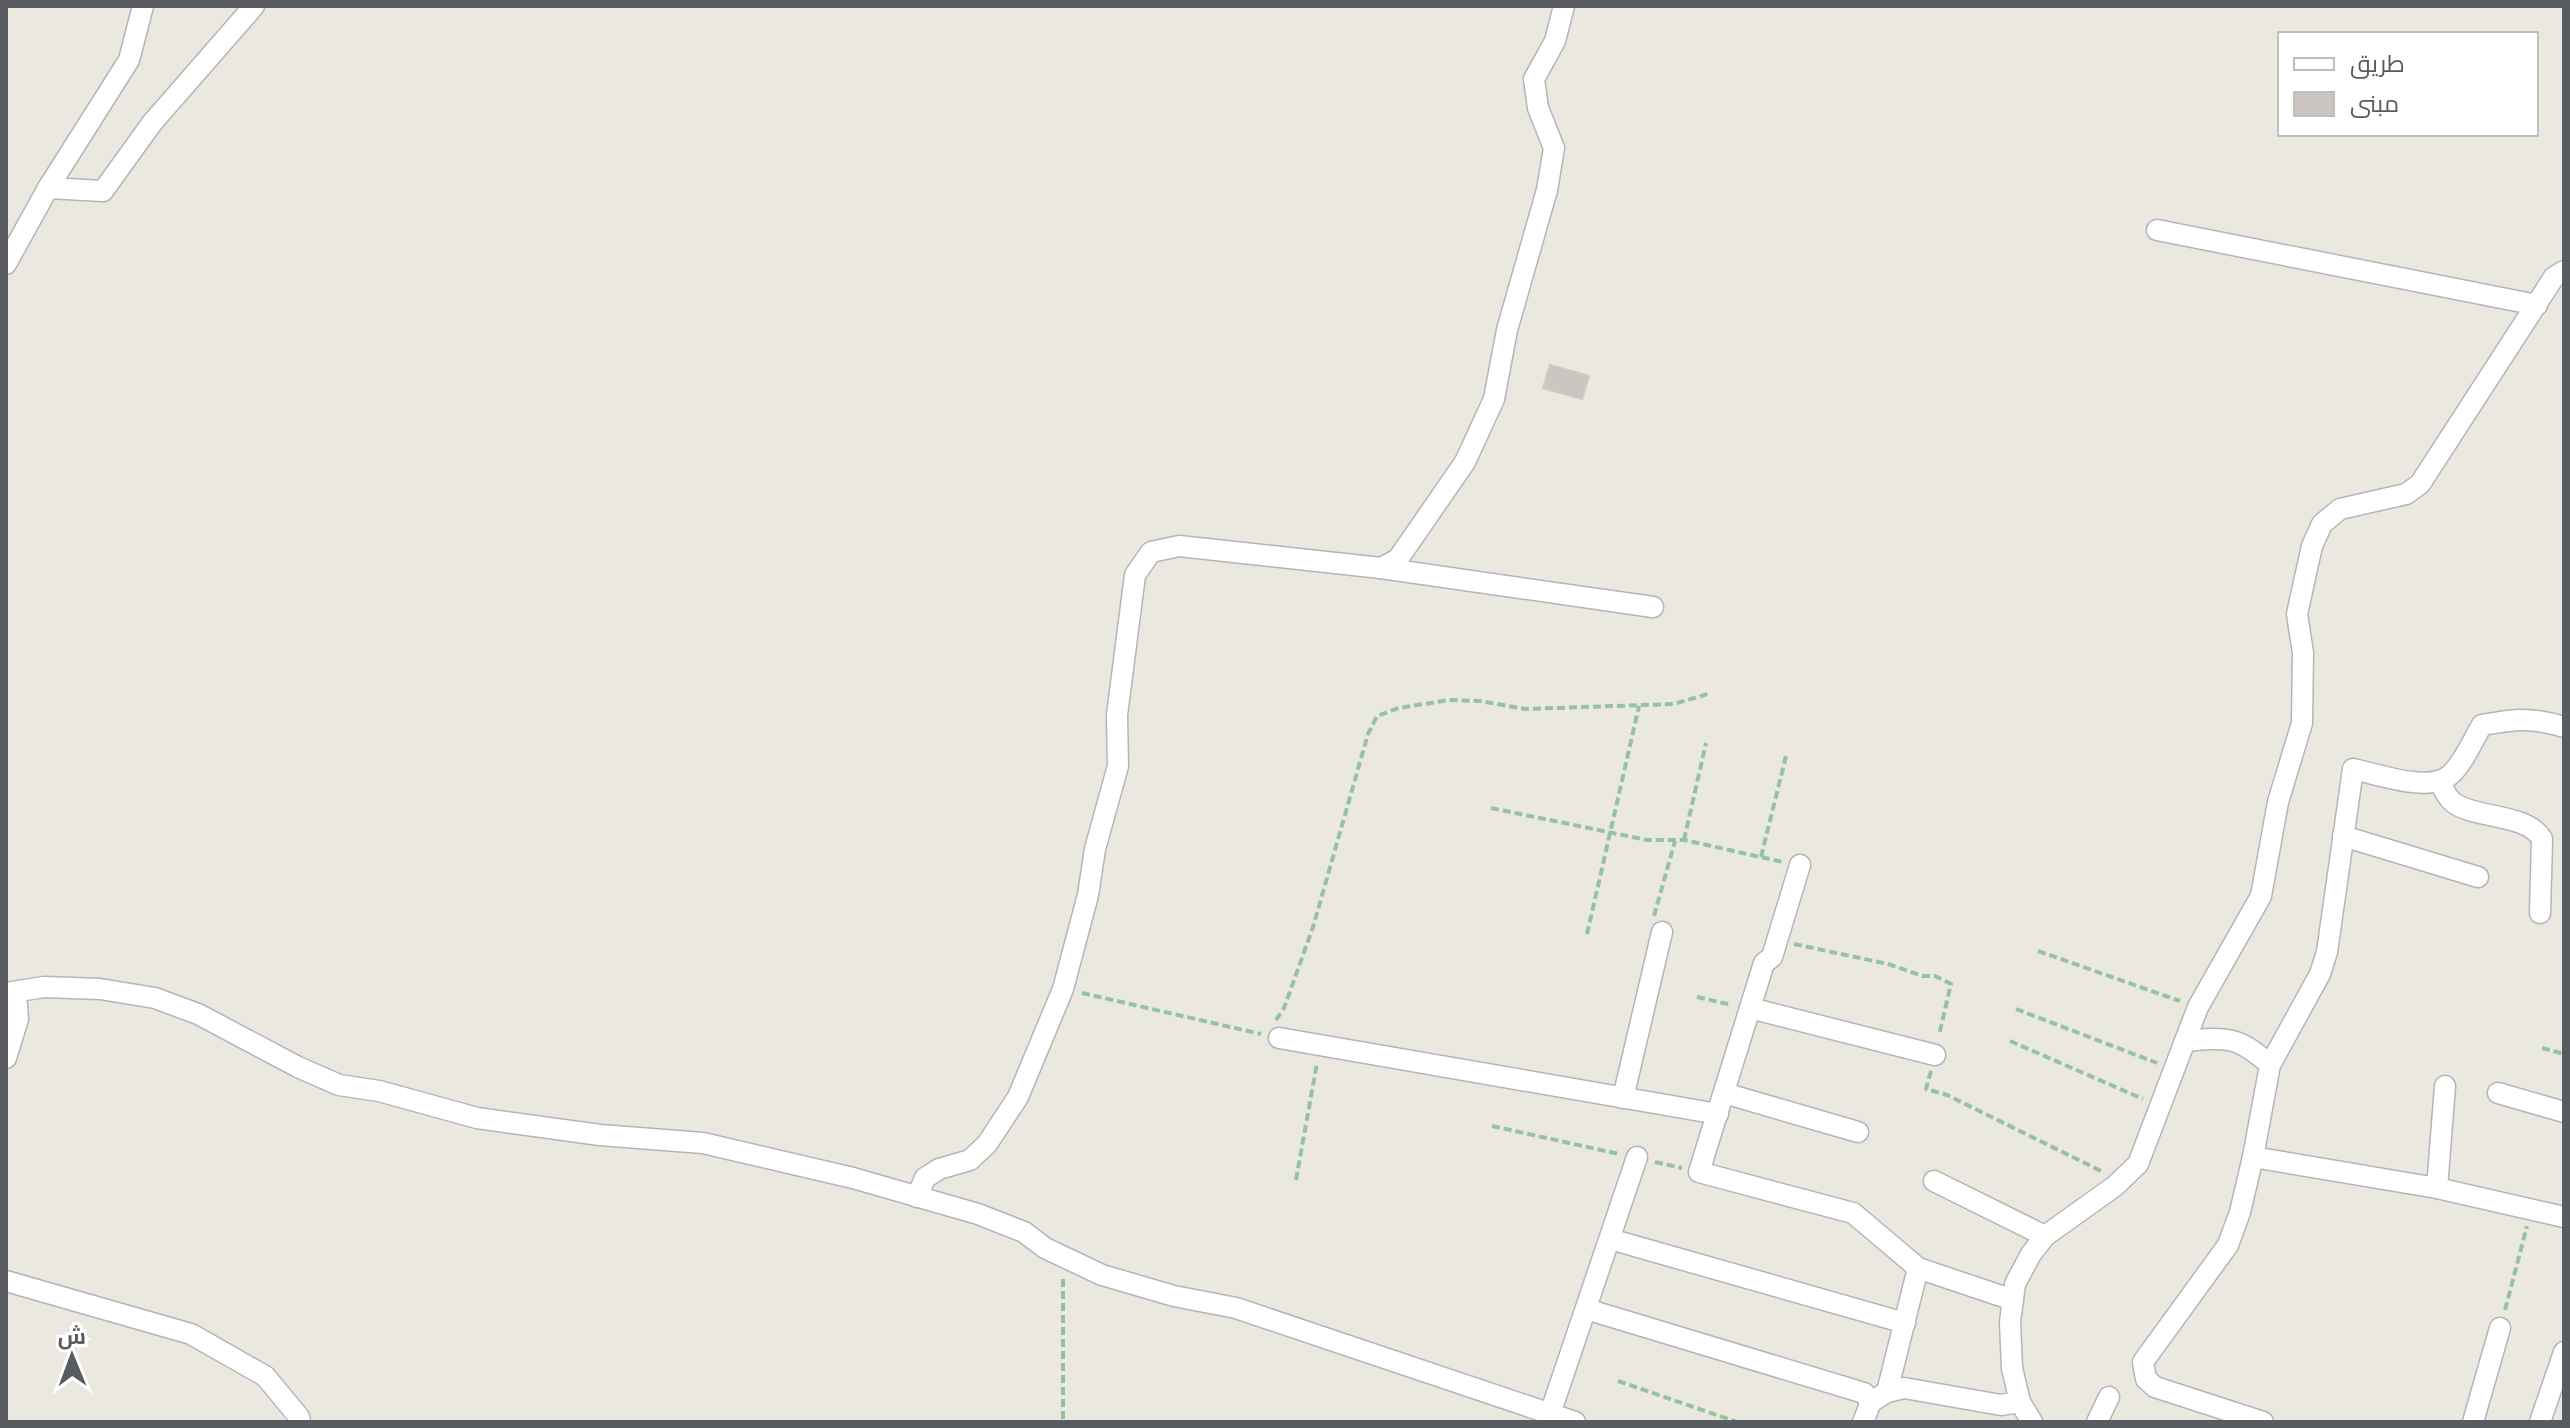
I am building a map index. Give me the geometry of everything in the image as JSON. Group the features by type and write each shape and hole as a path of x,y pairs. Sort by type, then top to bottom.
{"street":[{"path":"6,264 48,188 129,60 143,6"},
{"path":"48,188 103,191 152,123 254,6"},
{"path":"1381,568 1398,559 1465,462 1494,399 1507,330 1547,190 1554,148 1538,108 1534,79 1555,41 1564,6"},
{"path":"2157,230 2537,305"},
{"path":"2032,1422 2020,1402 2012,1368 2010,1322 2015,1284 2045,1236 2121,1181 2138,1164 2198,1007 2261,896 2278,802 2302,723 2303,653 2297,614 2312,546 2322,524 2340,509 2406,494 2420,484 2554,277 2564,271"},
{"path":"917,1197 925,1178 939,1169 970,1160 987,1144 1018,1097 1063,989 1088,895 1095,849 1118,766 1117,715 1135,575 1151,552 1179,546 1381,568 1653,607"},
{"path":"2263,1422 2155,1387 2146,1379 2142,1368 2149,1351 2228,1245 2240,1212 2270,1065 2320,974 2327,952 2353,769 2423,784 2440,781 2452,773 2482,725 2536,718 2564,727"},
{"path":"2440,781 2455,804 2513,821 2538,832 2542,839 2540,913"},
{"path":"2343,836 2478,877"},
{"path":"1800,865 1772,957 1764,963 1699,1172 1853,1213 1918,1268 2013,1300"},
{"path":"1623,1098 1662,932"},
{"path":"6,993 44,987 100,989 155,998 198,1014 339,1085 379,1091 477,1118 537,1128 703,1143 853,1178 978,1214 1024,1232 1045,1248 1102,1275 1174,1296 1236,1308 1575,1422"},
{"path":"6,993 17,1004 18,1019 6,1058"},
{"path":"1750,1008 1935,1055"},
{"path":"1269,1036 1718,1114"},
{"path":"2185,1041 2232,1039 2251,1048 2270,1065"},
{"path":"2437,1188 2445,1086"},
{"path":"1724,1093 1858,1132"},
{"path":"2498,1093 2564,1112"},
{"path":"1550,1414 1637,1157"},
{"path":"2253,1157 2437,1188 2564,1217"},
{"path":"1934,1181 2045,1236"},
{"path":"1610,1239 1905,1323"},
{"path":"1863,1422 1879,1397 1905,1323 1918,1268"},
{"path":"6,1281 191,1334 265,1376 300,1422"},
{"path":"1586,1309 1879,1397 1904,1388 2001,1405 2020,1402"},
{"path":"2473,1422 2500,1328"},
{"path":"2540,1422 2558,1388 2564,1352"},
{"path":"2097,1422 2109,1397"}],"path":[{"path":"1063,989 1269,1036 1272,1025 1284,1008 1313,927 1368,734 1377,716 1399,708 1449,700 1480,701 1525,709 1639,706 1674,704 1711,693"},
{"path":"1587,934 1639,706"},
{"path":"1684,840 1706,743"},
{"path":"1761,857 1786,756"},
{"path":"1491,808 1647,840 1684,840 1800,865"},
{"path":"1662,932 1653,914 1675,841"},
{"path":"1777,941 1888,964 1923,976 1935,976 1951,984 1926,1089 1947,1095 2121,1181"},
{"path":"2038,951 2198,1007"},
{"path":"1697,997 1750,1008"},
{"path":"2016,1009 2174,1070"},
{"path":"2010,1041 2160,1106"},
{"path":"1296,1180 1320,1045"},
{"path":"2542,1048 2564,1054"},
{"path":"1492,1126 1699,1172"},
{"path":"2500,1328 2532,1210"},
{"path":"1063,1256 1063,1422"},
{"path":"1618,1381 1737,1422"}],"building":[{"path":"1550,365 1589,376 1582,399 1543,388"}]}
